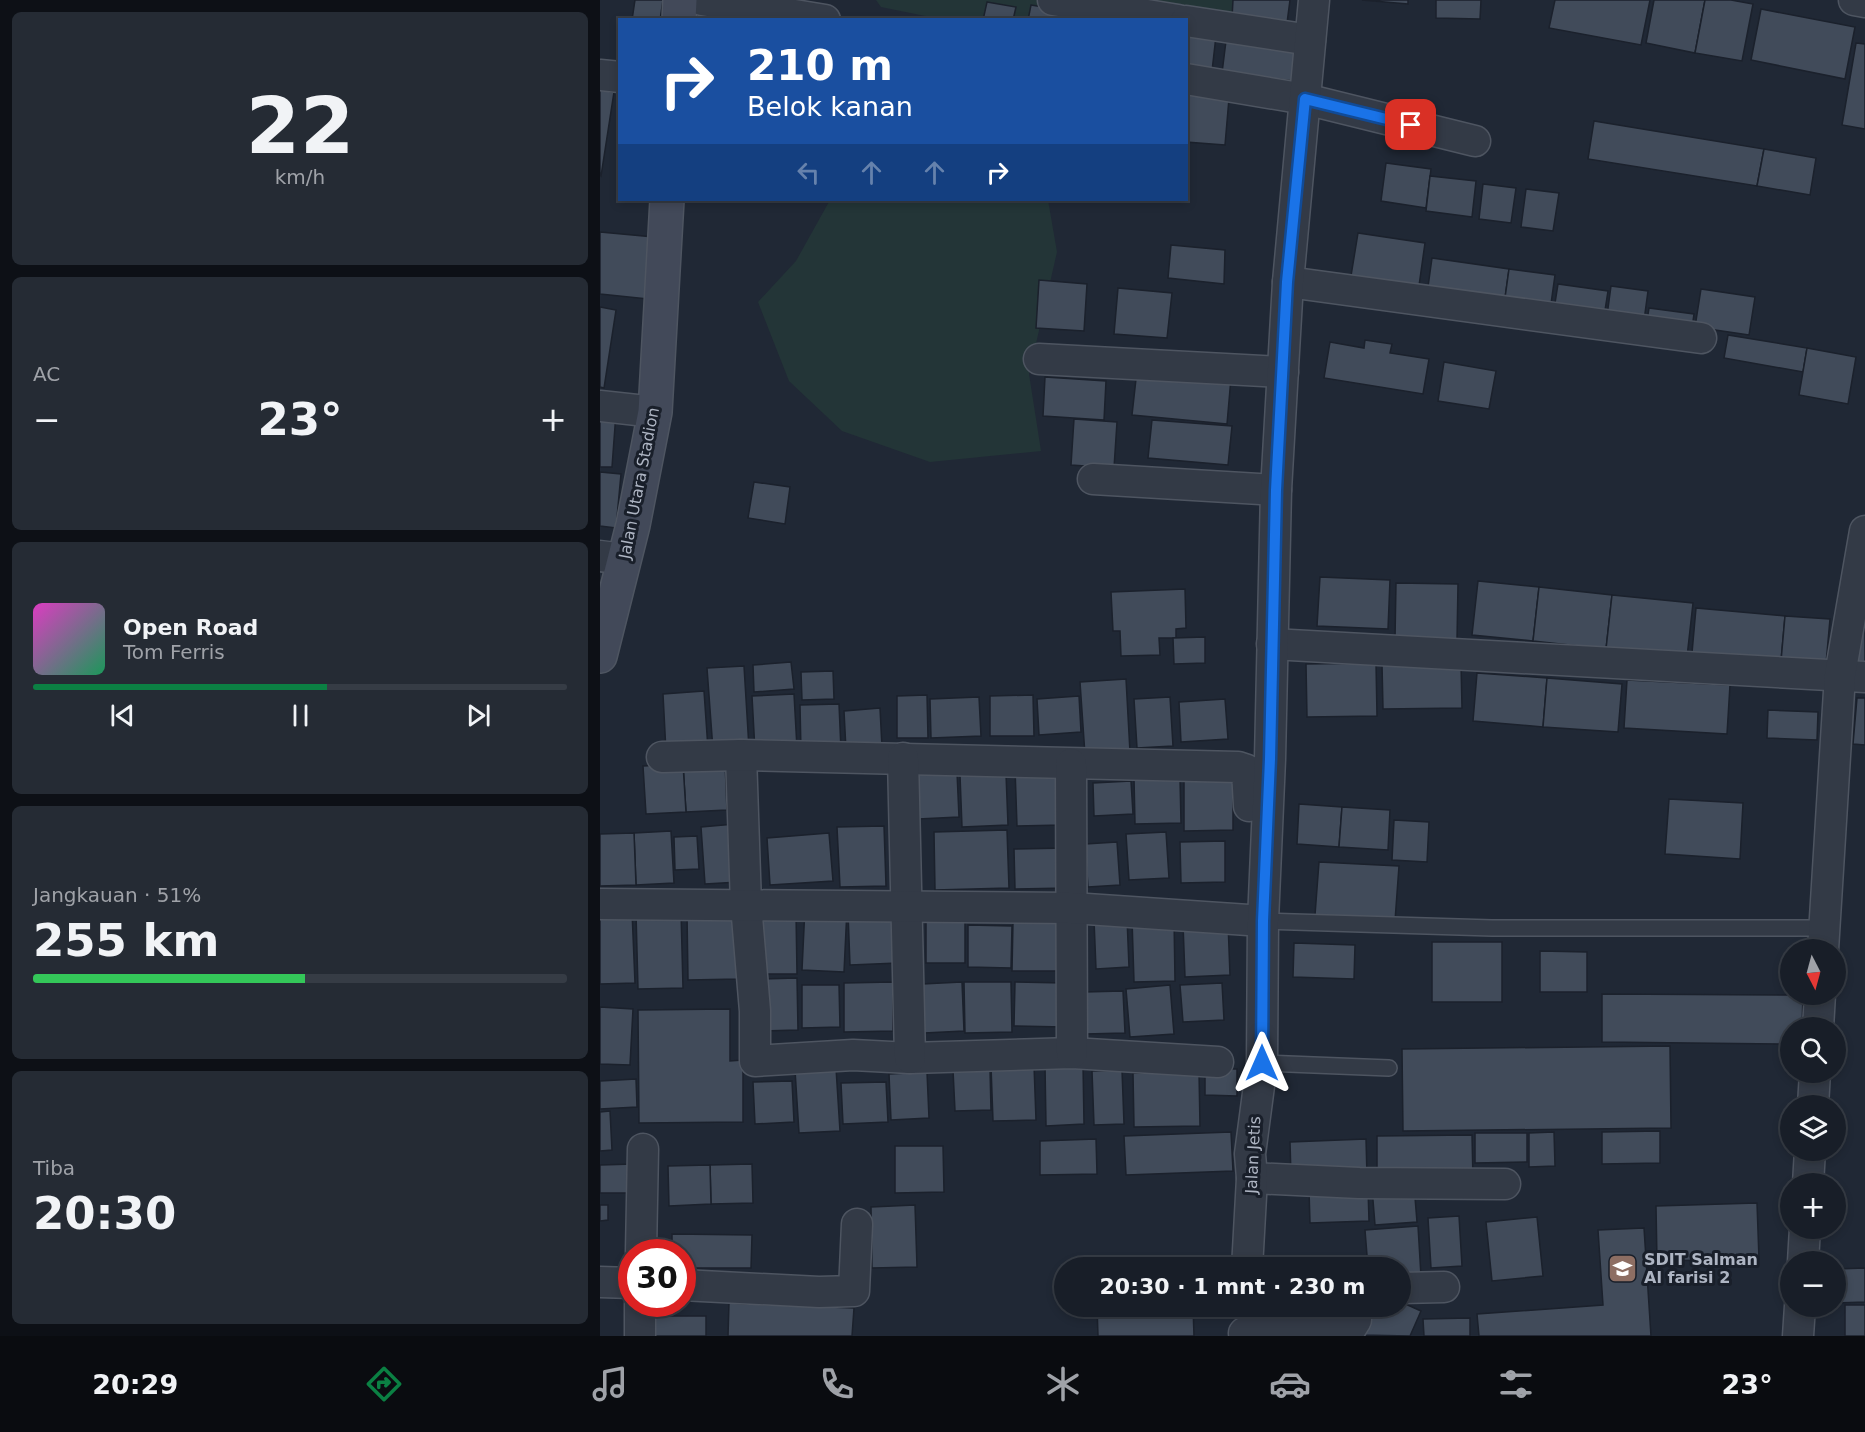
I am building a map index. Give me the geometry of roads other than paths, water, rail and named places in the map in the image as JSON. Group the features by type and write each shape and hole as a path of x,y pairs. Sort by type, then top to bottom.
{"street":[{"path":"679,18 680,0"},
{"path":"702,0 813,18"},
{"path":"1053,0 1166,18"},
{"name":"Jalan Jetis","path":"1248,1257 1252,1178 1250,1154 1262,1063 1263,921 1276,490 1287,282 1314,0"},
{"path":"1854,0 1865,2"},
{"path":"1188,21 1310,40"},
{"path":"600,75 618,77"},
{"path":"1188,79 1305,99 1475,141"},
{"name":"Jalan Utara Stadion","path":"601,653 612,557 633,525 656,412 667,201"},
{"path":"1287,282 1701,338"},
{"path":"1039,359 1283,372"},
{"path":"600,406 656,412"},
{"path":"1093,479 1276,490"},
{"path":"1823,939 1852,676 1865,531"},
{"path":"1272,644 1852,676"},
{"path":"741,755 746,904 755,1011 755,1060 853,1055 910,1058 1072,1053 1218,1062"},
{"path":"663,757 741,755 1238,767 1247,770 1249,806"},
{"path":"903,758 910,1058"},
{"path":"1071,764 1072,1053"},
{"path":"600,904 1071,909 1263,921"},
{"path":"641,1239 643,1149"},
{"path":"1252,1178 1359,1183 1506,1184"},
{"path":"696,1286 819,1292 854,1291 857,1224"},
{"path":"600,1282 618,1283"},
{"path":"1411,1288 1444,1287"},
{"path":"640,1317 640,1336"},
{"path":"1244,1325 1352,1328 1356,1317"},
{"path":"1798,1336 1799,1317"}],"lane":[{"path":"1263,921 1823,939"},
{"path":"1262,1063 1389,1068"}],"place":[{"name":"SDIT Salman Al farisi 2","path":"1623,1268"}]}
